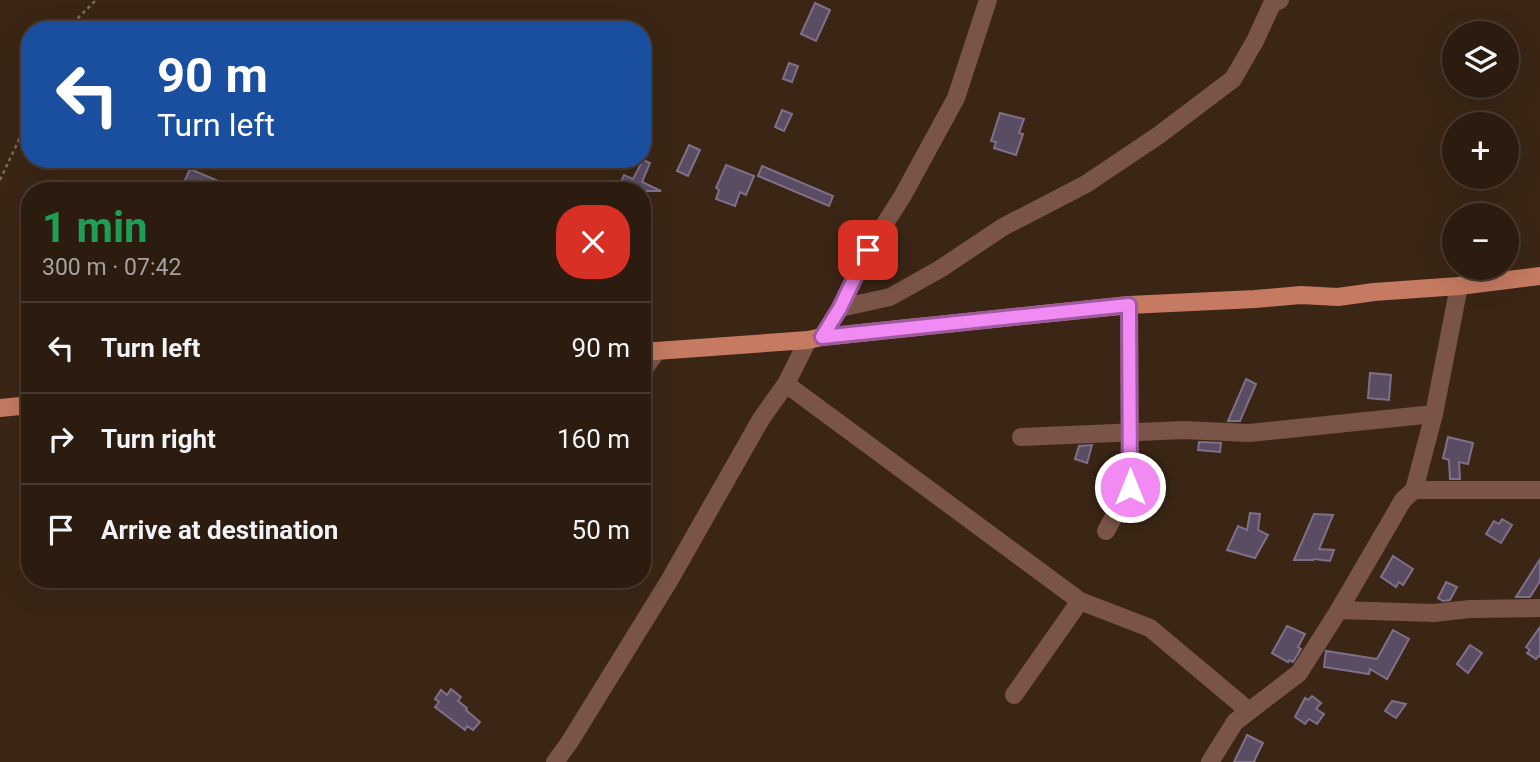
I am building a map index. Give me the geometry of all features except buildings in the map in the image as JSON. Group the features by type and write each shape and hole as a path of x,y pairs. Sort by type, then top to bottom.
{"main road":[{"path":"651,352 815,339 1129,305 1301,295 1338,297 1540,276"},
{"path":"0,408 21,406"}],"street":[{"path":"555,762 668,581 761,418 815,339 840,308 868,250 902,197 956,98 988,0"},
{"path":"840,308 890,297 940,269 1003,227 1086,184 1159,135 1233,79 1272,4 1280,0"},
{"path":"1210,762 1235,722 1299,673 1403,500 1414,490 1434,414 1459,286"},
{"path":"1106,531 1130,487 1129,305"},
{"path":"786,384 1080,601 1150,628 1249,711"},
{"path":"1021,437 1184,430 1249,433 1434,414"},
{"path":"1414,490 1540,490"},
{"path":"1014,695 1080,601"},
{"path":"1339,610 1434,613 1470,609 1540,608"}],"path":[{"path":"75,21 96,0"},
{"path":"0,180 21,135"}],"route":[{"path":"868,250 840,308 822,337 1129,305 1130,487"}]}
